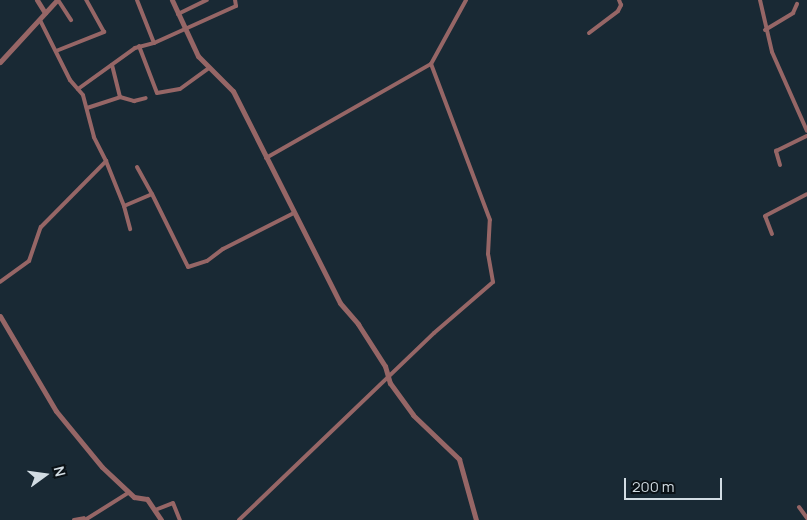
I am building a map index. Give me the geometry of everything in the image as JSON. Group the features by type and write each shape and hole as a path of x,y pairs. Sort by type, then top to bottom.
{"street":[{"path":"37,0 45,13"},
{"path":"0,62 58,0 71,20"},
{"path":"56,51 104,32 86,0"},
{"path":"137,0 154,43"},
{"path":"172,0 198,56 233,91 340,303 358,324 413,415 459,459 476,520"},
{"path":"178,14 207,0"},
{"path":"78,89 139,46 154,43 236,6 235,0"},
{"path":"266,158 430,64 466,0"},
{"path":"590,33 618,11 621,5 619,0"},
{"path":"760,0 765,30 772,52 807,131"},
{"path":"765,30 793,13 797,4"},
{"path":"40,20 87,108 94,137 124,206 130,229"},
{"path":"139,46 157,93 180,88 209,68"},
{"path":"239,520 388,376 493,282 488,254 490,220 430,64"},
{"path":"112,65 120,97"},
{"path":"87,108 120,97 134,101 146,98"},
{"path":"780,164 776,151 807,136"},
{"path":"0,282 29,261 41,227 106,161"},
{"path":"137,167 188,268 207,261 223,249 294,213"},
{"path":"124,206 152,194"},
{"path":"772,234 764,216 807,194"},
{"path":"0,316 56,411 128,493 137,499 147,499 161,520"},
{"path":"74,520 85,519 128,493"},
{"path":"155,510 173,503 180,520"},
{"path":"799,507 807,518"}]}
